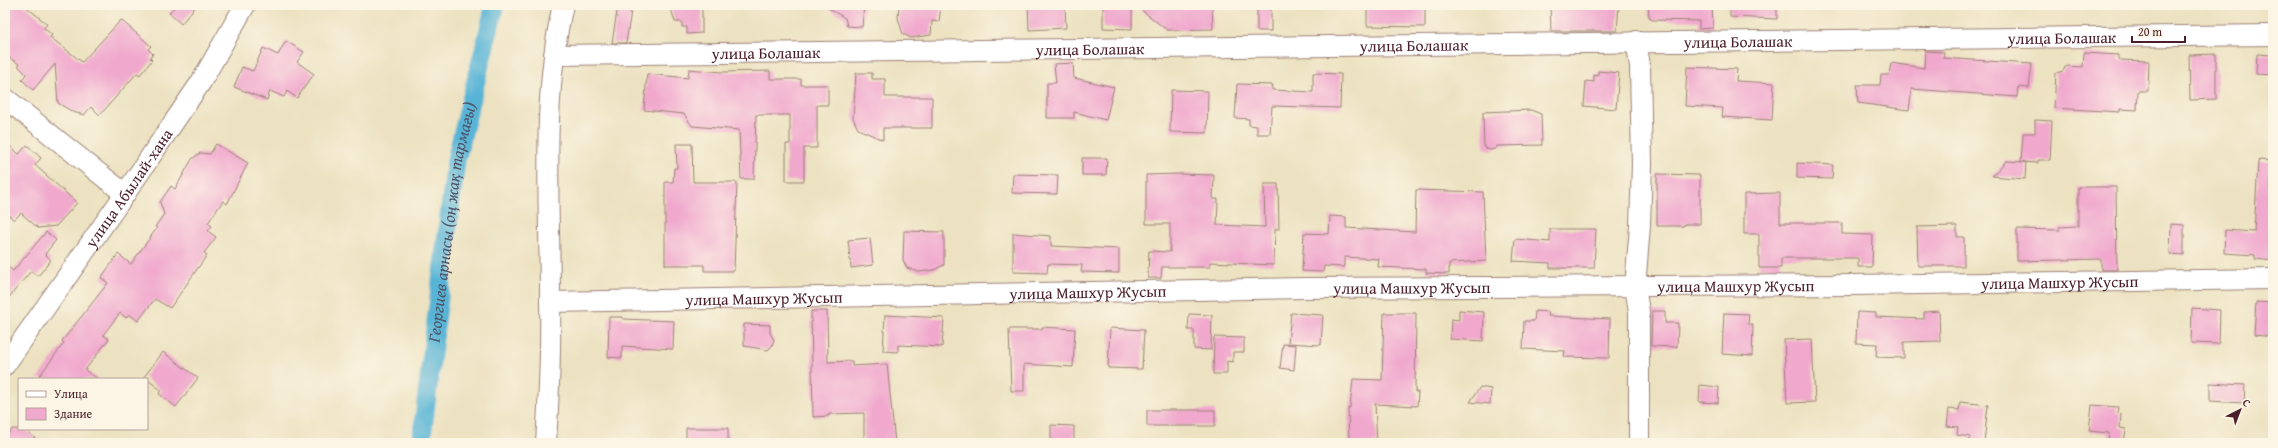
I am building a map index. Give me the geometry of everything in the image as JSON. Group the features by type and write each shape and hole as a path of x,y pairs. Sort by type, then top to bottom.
{"street":[{"name":"улица Абылай-хана","path":"5,365 125,194 201,82 245,5"},
{"path":"546,443 550,302 547,174 554,55 563,5"},
{"name":"улица Болашак","path":"554,55 2273,35"},
{"path":"1636,42 1640,66 1642,164 1640,226 1635,287 1639,311 1639,443"},
{"path":"5,98 125,194"},
{"name":"улица Машхур Жусып","path":"550,302 1265,289 1635,287 2273,280"}],"building":[{"path":"5,5 24,5 47,24 44,28 52,35 50,37 82,62 121,20 151,46 148,49 153,54 150,58 152,60 140,75 137,73 100,115 91,107 84,115 73,112 58,103 55,64 33,90 22,80 26,74 19,67 19,64 5,55"},
{"path":"176,5 197,5 181,24 169,13"},
{"path":"618,5 632,5 626,43 612,43"},
{"path":"670,5 702,5 702,33 687,34 687,27 682,27 682,22 675,22"},
{"path":"823,5 864,5 862,27 847,26 845,18"},
{"path":"899,5 941,5 939,22 932,21 931,35 911,38 903,34 898,18"},
{"path":"1028,5 1065,5 1066,28 1029,30"},
{"path":"1103,5 1132,5 1132,29 1103,28"},
{"path":"1135,5 1212,5 1213,29 1167,30"},
{"path":"1257,5 1271,5 1271,31 1257,31"},
{"path":"1367,5 1425,5 1425,27 1367,26"},
{"path":"1550,5 1619,5 1617,31 1551,31"},
{"path":"1648,5 1712,5 1713,28 1699,29 1699,21 1652,20 1649,17"},
{"path":"1730,5 1777,5 1777,19 1730,17"},
{"path":"286,41 304,52 297,62 314,74 297,98 287,91 284,97 270,91 267,100 234,87 242,67 253,71 263,48 278,55"},
{"path":"1925,51 1944,52 1943,58 2032,64 2029,88 2018,87 2017,97 1912,89 1909,110 1858,103 1857,85 1880,85 1881,75 1889,75 1891,63 1924,68"},
{"path":"2084,53 2119,55 2119,60 2149,61 2148,91 2138,91 2137,110 2120,109 2120,112 2054,108 2056,73 2063,71 2066,66 2083,67"},
{"path":"2216,54 2216,99 2190,100 2189,55"},
{"path":"2257,54 2273,55 2273,75 2256,74"},
{"path":"1073,63 1074,78 1114,87 1106,120 1074,112 1074,118 1047,118 1047,83 1056,83 1054,64"},
{"path":"1687,67 1737,69 1736,81 1774,83 1772,120 1722,117 1723,108 1685,106"},
{"path":"689,69 722,72 770,71 770,79 801,79 801,85 828,85 828,105 817,105 817,148 804,148 804,181 786,181 786,144 790,144 790,115 756,115 754,179 741,179 739,130 692,126 684,114 644,110 647,74 688,78"},
{"path":"1598,71 1619,73 1616,109 1584,106 1586,81 1594,82 1594,75 1598,76"},
{"path":"856,73 872,73 872,79 885,79 885,97 932,97 932,128 883,128 883,140 858,129 853,118"},
{"path":"1313,73 1341,74 1340,108 1272,106 1270,134 1257,134 1257,126 1249,125 1249,119 1235,118 1237,84 1273,85 1272,90 1313,92"},
{"path":"1171,90 1208,91 1207,133 1170,132"},
{"path":"1531,110 1541,114 1542,145 1497,146 1495,149 1490,150 1484,148 1483,112"},
{"path":"2035,120 2052,121 2050,160 2038,160 2038,163 2021,162 2023,133 2035,133"},
{"path":"5,142 19,154 27,145 41,158 35,165 77,203 56,226 38,228 21,213 14,220 5,212"},
{"path":"216,144 248,163 227,204 223,201 208,223 212,226 208,231 216,237 204,253 207,255 170,308 155,299 138,321 129,314 126,318 120,313 103,335 109,339 85,370 97,378 38,378 64,343 62,341 108,283 101,278 118,254 131,264 157,228 155,227 164,214 160,202 171,186 175,189 192,159 200,153 210,154"},
{"path":"676,144 692,144 693,182 737,182 734,271 704,271 704,265 665,265 665,182 673,182 674,168 677,168"},
{"path":"1082,158 1107,158 1106,175 1082,175"},
{"path":"2260,160 2272,161 2270,208 2273,208 2273,261 2255,259 2255,255 2224,253 2225,230 2254,232 2258,162"},
{"path":"2006,161 2026,162 2025,179 1992,176"},
{"path":"1797,163 1833,165 1832,179 1797,178"},
{"path":"1013,174 1058,175 1057,194 1012,193"},
{"path":"1657,174 1700,175 1700,224 1684,224 1684,226 1657,226"},
{"path":"1146,175 1214,175 1213,199 1218,199 1217,225 1265,227 1264,184 1278,184 1279,229 1275,229 1274,265 1210,262 1210,267 1162,267 1161,278 1148,278 1149,251 1170,252 1170,224 1146,224"},
{"path":"2078,187 2116,187 2117,270 2101,270 2101,259 2017,261 2017,229 2060,230 2059,227 2078,226"},
{"path":"1416,190 1483,192 1486,261 1449,263 1449,274 1426,273 1426,269 1378,267 1379,259 1344,257 1344,267 1324,266 1323,272 1302,271 1304,233 1329,234 1330,216 1346,217 1346,228 1415,232"},
{"path":"1780,193 1780,223 1842,223 1842,234 1873,235 1872,267 1858,267 1858,258 1781,258 1781,268 1759,268 1759,234 1744,234 1744,194"},
{"path":"2171,224 2184,225 2184,255 2170,254"},
{"path":"1957,226 1957,237 1964,237 1964,266 1918,266 1917,227"},
{"path":"1550,229 1596,229 1594,268 1550,268 1550,263 1513,261 1515,239 1550,242"},
{"path":"904,231 944,232 944,265 934,270 919,272 907,268 903,260"},
{"path":"46,232 56,240 45,254 51,260 38,276 31,271 5,302 5,264 13,271"},
{"path":"1013,233 1051,236 1051,246 1119,249 1119,273 1081,272 1082,265 1048,264 1047,273 1013,272"},
{"path":"870,238 873,265 851,268 848,240"},
{"path":"2256,302 2273,303 2273,337 2254,335"},
{"path":"2192,308 2220,310 2219,344 2191,343"},
{"path":"1459,310 1484,312 1483,341 1450,339 1451,319 1459,320"},
{"path":"811,311 827,311 828,362 852,361 852,366 887,364 895,443 864,443 864,413 829,414 829,416 813,417"},
{"path":"1535,311 1549,312 1548,316 1610,319 1609,358 1564,357 1565,351 1523,349 1524,321 1534,321"},
{"path":"1652,311 1665,311 1665,323 1678,323 1677,347 1651,346"},
{"path":"1939,311 1940,341 1904,342 1904,358 1876,357 1877,344 1856,343 1857,312 1876,313 1876,317 1924,319 1924,312"},
{"path":"1291,313 1323,315 1321,345 1288,343"},
{"path":"1384,313 1416,313 1415,392 1418,392 1417,406 1375,404 1377,443 1349,443 1348,408 1350,408 1353,379 1382,380"},
{"path":"1724,313 1749,314 1748,324 1753,324 1752,356 1722,354"},
{"path":"1189,314 1212,315 1211,350 1194,349 1194,330 1188,330"},
{"path":"885,315 944,318 942,347 898,345 898,352 883,351"},
{"path":"609,317 674,321 673,349 622,346 622,358 608,357"},
{"path":"744,324 770,325 770,333 774,340 772,346 768,350 744,346"},
{"path":"1042,327 1075,329 1073,367 1024,364 1024,391 1011,391 1009,329 1042,329"},
{"path":"1110,328 1144,330 1142,369 1108,368"},
{"path":"1214,337 1244,338 1244,352 1233,352 1233,362 1227,361 1227,374 1213,374"},
{"path":"1812,339 1815,402 1787,403 1784,340"},
{"path":"1283,344 1296,345 1294,370 1280,368"},
{"path":"163,352 198,378 176,407 159,394 161,390 148,380 148,378 144,377"},
{"path":"2210,383 2245,385 2244,403 2210,401"},
{"path":"1700,385 1719,387 1718,403 1699,402"},
{"path":"1480,387 1491,389 1490,404 1470,402"},
{"path":"1960,402 1988,405 1984,443 1969,443 1970,437 1957,435 1958,427 1947,426 1949,409 1959,410"},
{"path":"2092,405 2118,407 2117,413 2121,414 2120,428 2126,429 2124,443 2108,443 2109,433 2089,431"},
{"path":"1147,410 1215,410 1215,426 1147,426"},
{"path":"1051,425 1074,426 1074,443 1051,443"},
{"path":"686,428 728,428 728,443 686,443"},
{"path":"12,429 25,430 41,443 5,443 5,437"}],"waterway":[{"name":"Георгиев арнасы (оң жақ тармағы)","path":"421,443 456,160 495,5"}]}
